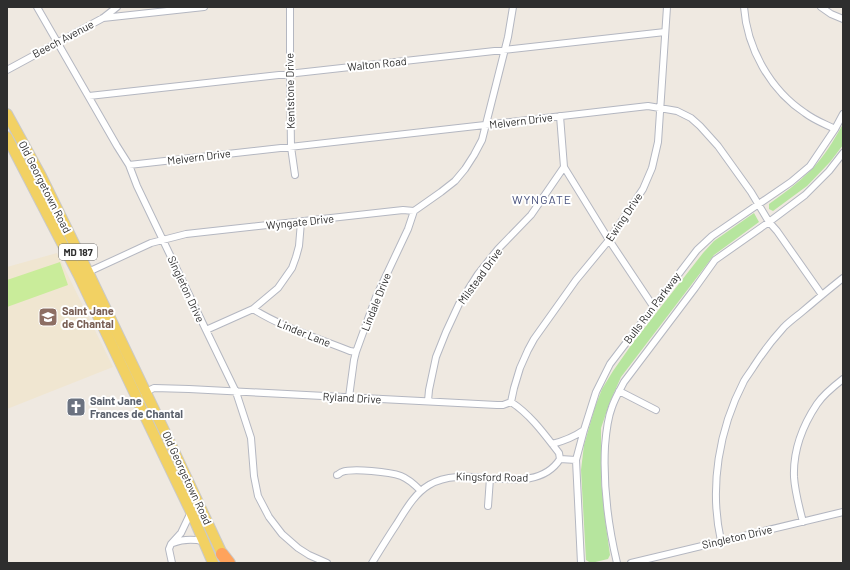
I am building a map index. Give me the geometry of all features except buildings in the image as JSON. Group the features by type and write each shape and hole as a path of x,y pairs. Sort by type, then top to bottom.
{"main road":[{"name":"Old Georgetown Road","path":"7,114 41,176 84,274 140,394 226,560"},
{"name":"Old Georgetown Road","path":"7,137 84,274"},
{"name":"Old Georgetown Road","path":"140,394 141,408 191,512 213,563"}],"street":[{"name":"Singleton Drive","path":"37,7 129,165 137,186 236,392 251,438 254,476 258,496 269,517 282,534 298,548 326,563"},
{"name":"Beech Avenue","path":"7,70 102,18 117,7"},
{"path":"148,7 152,13"},
{"path":"102,18 204,7"},
{"name":"Kentstone Drive","path":"290,7 291,147 295,175"},
{"path":"414,211 442,192 455,181 465,169 482,140 508,37 513,7"},
{"name":"Ewing Drive","path":"511,402 520,368 534,339 576,280 609,240 643,189 652,168 658,142 667,7"},
{"path":"744,7 744,15 750,39 766,73 772,82 789,101 815,120 835,129"},
{"path":"821,7 831,14 843,19"},
{"name":"Walton Road","path":"89,96 665,32"},
{"name":"Melvern Drive","path":"129,165 648,106 661,108 677,111 691,118 718,146 822,294"},
{"name":"Bulls Run Parkway","path":"581,563 576,460 596,392 610,364 697,250 712,236 791,182 810,166 835,129 843,114"},
{"path":"560,116 564,167 609,240 653,306"},
{"name":"Bulls Run Parkway","path":"617,563 606,500 604,464 608,423 612,407 619,391 624,382 695,288 714,260 770,222 806,195 830,171 843,153"},
{"name":"Milstead Drive","path":"428,401 436,357 459,304 478,274 531,215 564,167"},
{"name":"Wyngate Drive","path":"84,274 151,243 186,234 403,210 414,211"},
{"name":"Lindale Drive","path":"349,397 356,352 376,297 408,229 414,211"},
{"path":"206,330 253,309 278,288 292,268 296,257 299,246 301,222"},
{"path":"721,541 718,529 715,496 717,471 723,436 731,410 744,380 766,348 785,326 843,278"},
{"name":"Linder Lane","path":"253,309 284,325 356,352"},
{"path":"802,522 794,476 796,453 806,422 817,403 834,385 843,379"},
{"name":"Ryland Drive","path":"140,394 154,388 497,405 503,405 511,402"},
{"path":"619,391 656,410"},
{"path":"511,402 521,408 530,417 559,453 560,459 576,460"},
{"path":"552,444 564,441 584,430"},
{"name":"Kingsford Road","path":"372,563 410,503 428,485 436,481 452,477 534,478 552,470 560,459"},
{"path":"337,475 342,472 349,471 390,473 401,476 410,481 421,491"},
{"path":"488,506 490,478"},
{"path":"172,563 169,549 171,544 181,533 191,512"},
{"name":"Singleton Drive","path":"631,563 843,512"},
{"path":"171,544 182,540 203,540"}],"shaded area":[{"name":"Saint Jane de Chantal","path":"57,253 113,367 7,409 7,267"}],"green space":[{"path":"843,124 843,145 830,162 807,186 773,211 769,209 769,204 796,184 816,165"},
{"path":"754,213 759,222 714,255 621,377 601,428 601,480 610,555 608,559 591,563 586,560 581,470 584,445 602,389 632,344 703,253 714,241"},
{"path":"60,262 68,285 7,307 7,280"}],"place":[{"name":"Saint Jane de Chantal","path":"48,317"},
{"name":"Saint Jane Frances de Chantal","path":"76,407"}],"district":[{"name":"WYNGATE","path":"542,200"}]}
